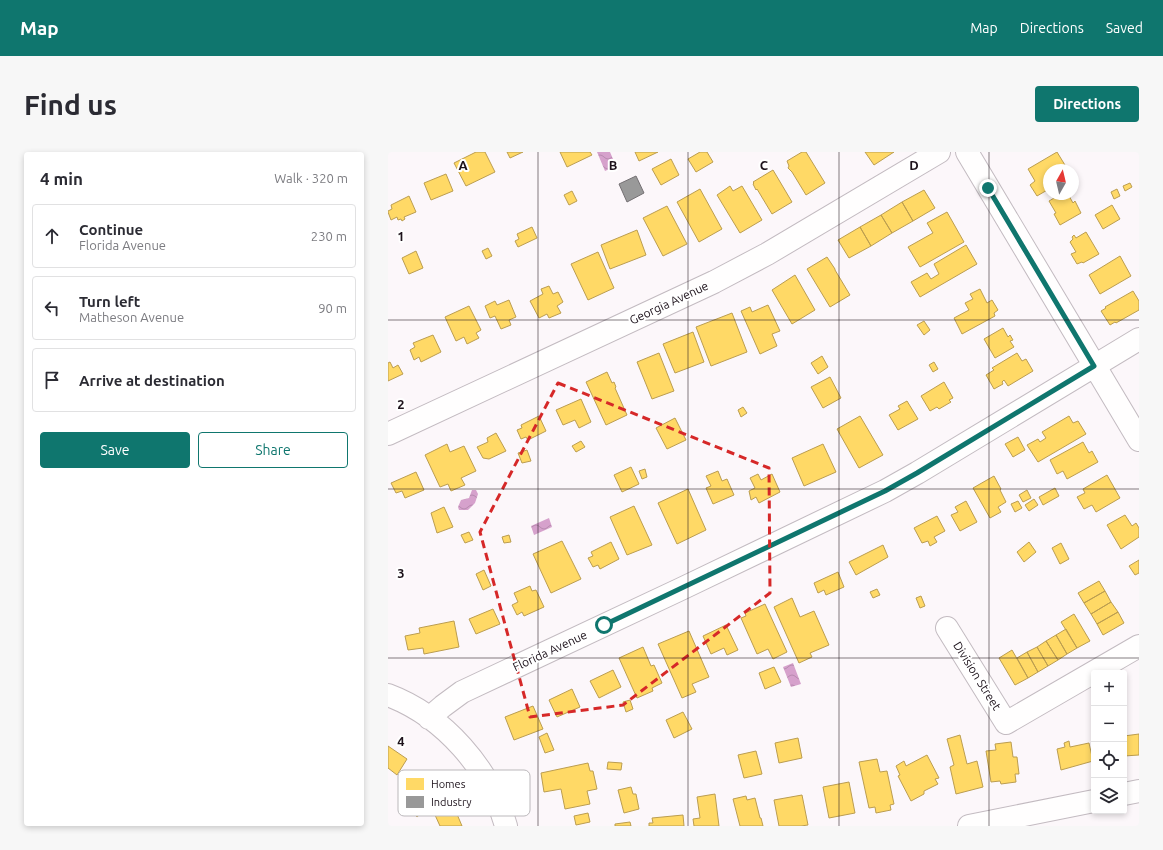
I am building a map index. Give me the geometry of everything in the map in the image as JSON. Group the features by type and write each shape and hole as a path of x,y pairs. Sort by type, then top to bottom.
{"street":[{"name":"Georgia Avenue","path":"388,434 714,282 767,254 939,152"},
{"path":"967,152 1139,440"},
{"name":"Florida Avenue","path":"430,718 462,692 646,606 885,491 1139,339"},
{"name":"Division Street","path":"947,628 1006,723 1139,646"},
{"path":"388,695 430,718 446,732 476,764 480,770"},
{"path":"1127,793 1139,791"},
{"path":"969,826 1091,801"},
{"path":"503,816 506,826"}],"highlighted area":[{"path":"558,383 769,468 770,593 623,705 530,717 480,532"}],"water":[{"path":"597,152 610,152 616,166 605,171"},
{"path":"472,490 476,490 478,494 475,503 468,510 459,510 458,507 461,500 469,498"},
{"path":"549,518 552,527 534,535 531,526"},
{"path":"793,663 801,684 791,687 783,667"}],"building: Homes":[{"path":"476,152 485,152 495,172 466,186 454,163"},
{"path":"507,152 523,152 510,158"},
{"path":"560,152 590,152 592,155 567,167"},
{"path":"635,152 658,152 639,161"},
{"path":"700,152 707,152 713,162 696,172 688,159"},
{"path":"802,152 806,152 825,183 806,195 788,168 789,166 787,161"},
{"path":"865,152 894,152 874,165"},
{"path":"1057,152 1064,164 1043,164 1043,192 1037,196 1030,185 1035,181 1028,169"},
{"path":"671,159 679,175 661,185 652,169"},
{"path":"773,170 792,202 772,214 757,189 756,190 753,182"},
{"path":"446,174 453,191 431,200 424,183"},
{"path":"1130,183 1132,187 1125,191 1123,186"},
{"path":"730,186 733,191 742,186 762,220 740,233 717,195"},
{"path":"700,189 722,229 699,242 677,202"},
{"path":"1117,189 1120,196 1114,199 1111,192"},
{"path":"924,190 935,208 913,221 902,202"},
{"path":"572,191 577,201 569,205 564,195"},
{"path":"409,196 416,212 404,217 405,219 402,221 401,219 398,220 397,217 391,220 388,211 392,209 391,205"},
{"path":"1071,200 1073,203 1075,201 1081,213 1060,225 1054,214 1056,213 1049,201"},
{"path":"902,202 913,221 892,233 881,215"},
{"path":"1112,205 1120,219 1103,229 1095,215"},
{"path":"667,206 687,244 663,256 643,218"},
{"path":"947,212 964,242 920,267 908,247 933,233 927,223"},
{"path":"881,215 892,233 871,246 860,227"},
{"path":"532,227 537,238 518,247 515,241 519,239 517,234"},
{"path":"860,227 871,246 849,258 838,240"},
{"path":"637,230 646,255 610,269 601,245"},
{"path":"1086,232 1099,254 1083,263 1077,264 1071,254 1076,252 1070,242 1074,235 1076,238"},
{"path":"966,245 977,264 920,297 911,282 927,273 931,279 939,274 934,264"},
{"path":"488,248 492,256 486,259 482,251"},
{"path":"416,251 423,268 409,274 402,258"},
{"path":"598,252 614,288 588,300 571,264"},
{"path":"1120,256 1131,276 1100,294 1089,275"},
{"path":"827,257 850,295 830,307 807,269"},
{"path":"795,275 815,310 792,324 772,290"},
{"path":"549,286 553,294 558,292 563,302 557,306 561,313 549,318 547,314 539,318 530,301 543,294 541,289"},
{"path":"980,289 987,303 992,300 998,310 994,313 995,316 962,334 954,318 969,310 965,303 973,299 970,294"},
{"path":"1133,291 1139,301 1139,310 1110,325 1101,311 1106,308 1105,307"},
{"path":"509,300 516,317 509,320 511,325 501,329 495,316 490,318 485,306 495,301 497,305"},
{"path":"768,305 780,331 772,334 777,346 760,354 741,311 750,307 752,312"},
{"path":"469,306 481,330 476,333 479,338 467,344 464,337 456,341 445,317"},
{"path":"732,313 747,352 711,366 696,327"},
{"path":"924,321 930,330 924,335 917,325"},
{"path":"1003,328 1008,337 1010,335 1013,340 1010,341 1014,347 995,358 984,339"},
{"path":"693,332 704,362 675,373 663,344"},
{"path":"433,335 441,352 421,362 419,357 414,360 410,350 415,347 413,343"},
{"path":"659,353 674,391 652,399 637,362"},
{"path":"1017,353 1022,361 1026,359 1033,371 1008,386 1004,380 1002,382 1003,384 994,389 986,375 994,370 992,368"},
{"path":"822,356 828,367 818,374 811,363"},
{"path":"390,362 393,368 398,365 403,374 388,381 388,363"},
{"path":"934,362 938,369 933,372 929,365"},
{"path":"607,372 612,383 614,382 615,388 627,415 606,425 586,382"},
{"path":"830,377 841,398 823,408 811,387"},
{"path":"944,382 953,398 949,400 951,402 939,409 937,407 930,411 921,396"},
{"path":"581,399 591,422 579,428 575,420 563,425 556,410"},
{"path":"907,401 918,419 898,430 889,415 900,409 898,406"},
{"path":"743,407 747,413 741,417 738,410"},
{"path":"539,416 546,431 528,440 526,437 521,439 517,430 522,428 521,425"},
{"path":"860,416 883,455 859,468 837,429"},
{"path":"1069,416 1073,423 1078,421 1086,434 1038,462 1027,445 1038,439 1040,442 1046,438 1042,432"},
{"path":"675,418 686,440 667,449 656,428"},
{"path":"496,433 506,451 489,459 483,458 477,447 488,442 487,438"},
{"path":"1018,437 1025,450 1013,457 1005,444"},
{"path":"581,441 585,447 576,452 572,446"},
{"path":"1083,442 1089,453 1092,451 1098,462 1067,479 1063,471 1057,474 1050,460"},
{"path":"447,444 450,452 464,446 476,471 461,478 465,485 451,491 448,484 440,487 425,455"},
{"path":"823,444 836,472 804,486 792,458"},
{"path":"527,450 531,461 522,463 518,453"},
{"path":"631,467 639,484 622,492 614,475"},
{"path":"645,469 647,477 642,479 639,471"},
{"path":"718,471 722,481 727,479 734,495 713,504 706,488 711,486 706,476"},
{"path":"416,472 424,490 405,498 402,491 396,493 391,483"},
{"path":"758,474 761,480 772,474 780,492 759,503 756,497 751,500 749,491 755,488 750,478"},
{"path":"1107,475 1120,498 1096,512 1092,505 1084,509 1077,497 1085,493 1083,489"},
{"path":"994,476 1006,502 998,507 1001,512 990,518 973,488"},
{"path":"1055,488 1059,496 1043,505 1039,497"},
{"path":"688,489 706,530 677,544 658,503"},
{"path":"1027,490 1031,498 1023,502 1019,495"},
{"path":"1034,499 1038,505 1029,511 1025,505"},
{"path":"966,501 977,522 960,531 951,515 958,512 955,507"},
{"path":"1018,501 1022,508 1015,512 1011,504"},
{"path":"634,506 652,545 627,555 610,517"},
{"path":"444,507 453,527 437,533 431,513"},
{"path":"1125,515 1132,526 1136,523 1139,528 1139,537 1121,549 1107,525"},
{"path":"937,516 945,531 934,537 937,542 930,546 928,541 922,543 914,528"},
{"path":"469,532 473,540 465,543 461,535"},
{"path":"509,535 511,542 504,543 502,537"},
{"path":"562,541 581,579 551,593 533,554"},
{"path":"611,542 619,559 600,569 598,565 593,567 588,558 593,556 591,552"},
{"path":"1029,542 1036,552 1024,562 1017,552"},
{"path":"1061,543 1069,559 1060,564 1052,548"},
{"path":"883,545 888,557 856,575 849,562"},
{"path":"1139,560 1139,573 1135,575 1129,566"},
{"path":"484,570 491,586 483,590 476,574"},
{"path":"838,572 844,587 826,595 824,590 818,593 814,583"},
{"path":"1099,581 1105,591 1084,603 1078,593"},
{"path":"530,586 532,591 536,590 544,607 524,616 522,612 517,615 512,605 518,602 514,593"},
{"path":"877,589 880,595 873,598 870,592"},
{"path":"1105,591 1111,602 1091,614 1084,603"},
{"path":"921,596 925,606 920,608 916,598"},
{"path":"792,598 800,617 814,611 829,645 810,653 812,657 799,663 774,607"},
{"path":"1111,602 1118,612 1097,624 1091,614"},
{"path":"765,604 787,652 773,659 768,649 757,654 741,618 746,616 745,613"},
{"path":"493,609 500,624 476,634 469,619"},
{"path":"1118,612 1124,623 1103,635 1097,624"},
{"path":"1074,614 1090,641 1077,648 1061,622"},
{"path":"454,621 459,647 424,654 423,648 408,650 405,636 420,633 419,628"},
{"path":"726,625 738,650 727,655 724,648 711,654 703,636"},
{"path":"1066,629 1077,648 1067,654 1056,635"},
{"path":"689,631 709,677 692,684 696,692 682,698 658,644"},
{"path":"1056,635 1067,654 1058,660 1046,641"},
{"path":"1046,641 1058,660 1048,666 1037,647"},
{"path":"643,647 651,666 654,665 662,683 652,688 653,691 637,698 619,658"},
{"path":"1037,647 1048,666 1038,672 1027,652"},
{"path":"1012,650 1028,678 1015,685 999,658"},
{"path":"1027,652 1038,672 1028,678 1017,658"},
{"path":"774,667 781,682 765,689 759,673"},
{"path":"613,670 621,687 599,698 590,681"},
{"path":"572,689 580,707 557,717 549,700"},
{"path":"630,700 633,709 626,712 623,702"},
{"path":"533,706 543,729 514,740 505,717"},
{"path":"683,712 692,729 674,738 666,720"},
{"path":"547,733 554,750 545,753 539,737"},
{"path":"1139,734 1139,755 1127,756 1127,736"},
{"path":"960,735 967,764 977,761 983,787 956,794 950,767 954,765 947,739"},
{"path":"798,738 802,758 779,763 775,743"},
{"path":"1069,741 1070,747 1089,743 1091,762 1061,770 1057,749 1065,747 1064,743"},
{"path":"1011,742 1013,757 1017,757 1019,774 1015,774 1016,782 1001,784 1000,781 991,782 986,751 996,750 995,744"},
{"path":"388,746 407,759 400,770 398,770 397,775 388,768"},
{"path":"756,751 762,774 744,778 738,755"},
{"path":"927,755 939,778 935,779 938,784 924,791 924,794 911,801 898,776 900,775 896,766 904,761 906,766"},
{"path":"877,759 880,772 887,771 894,804 890,805 891,810 876,813 875,807 869,808 859,762"},
{"path":"608,762 622,763 621,770 607,769"},
{"path":"588,763 590,771 593,771 597,789 587,791 590,804 565,809 561,789 544,792 541,773"},
{"path":"849,782 855,813 829,818 823,787"},
{"path":"631,787 633,794 636,794 639,809 624,813 618,790"},
{"path":"715,794 719,826 694,826 693,819 700,818 697,797"},
{"path":"802,795 808,825 779,826 774,800"},
{"path":"746,796 747,800 755,798 763,826 740,826 733,799"},
{"path":"588,813 590,822 576,825 574,816"},
{"path":"683,815 684,826 649,826 649,823 653,823 652,818"},
{"path":"435,816 458,816 462,826 440,826"},
{"path":"630,822 631,826 615,826 615,824"}],"building: Industry":[{"path":"636,176 644,193 627,202 619,184"}],"route":[{"path":"604,625 885,491 1094,366 988,188"}]}
